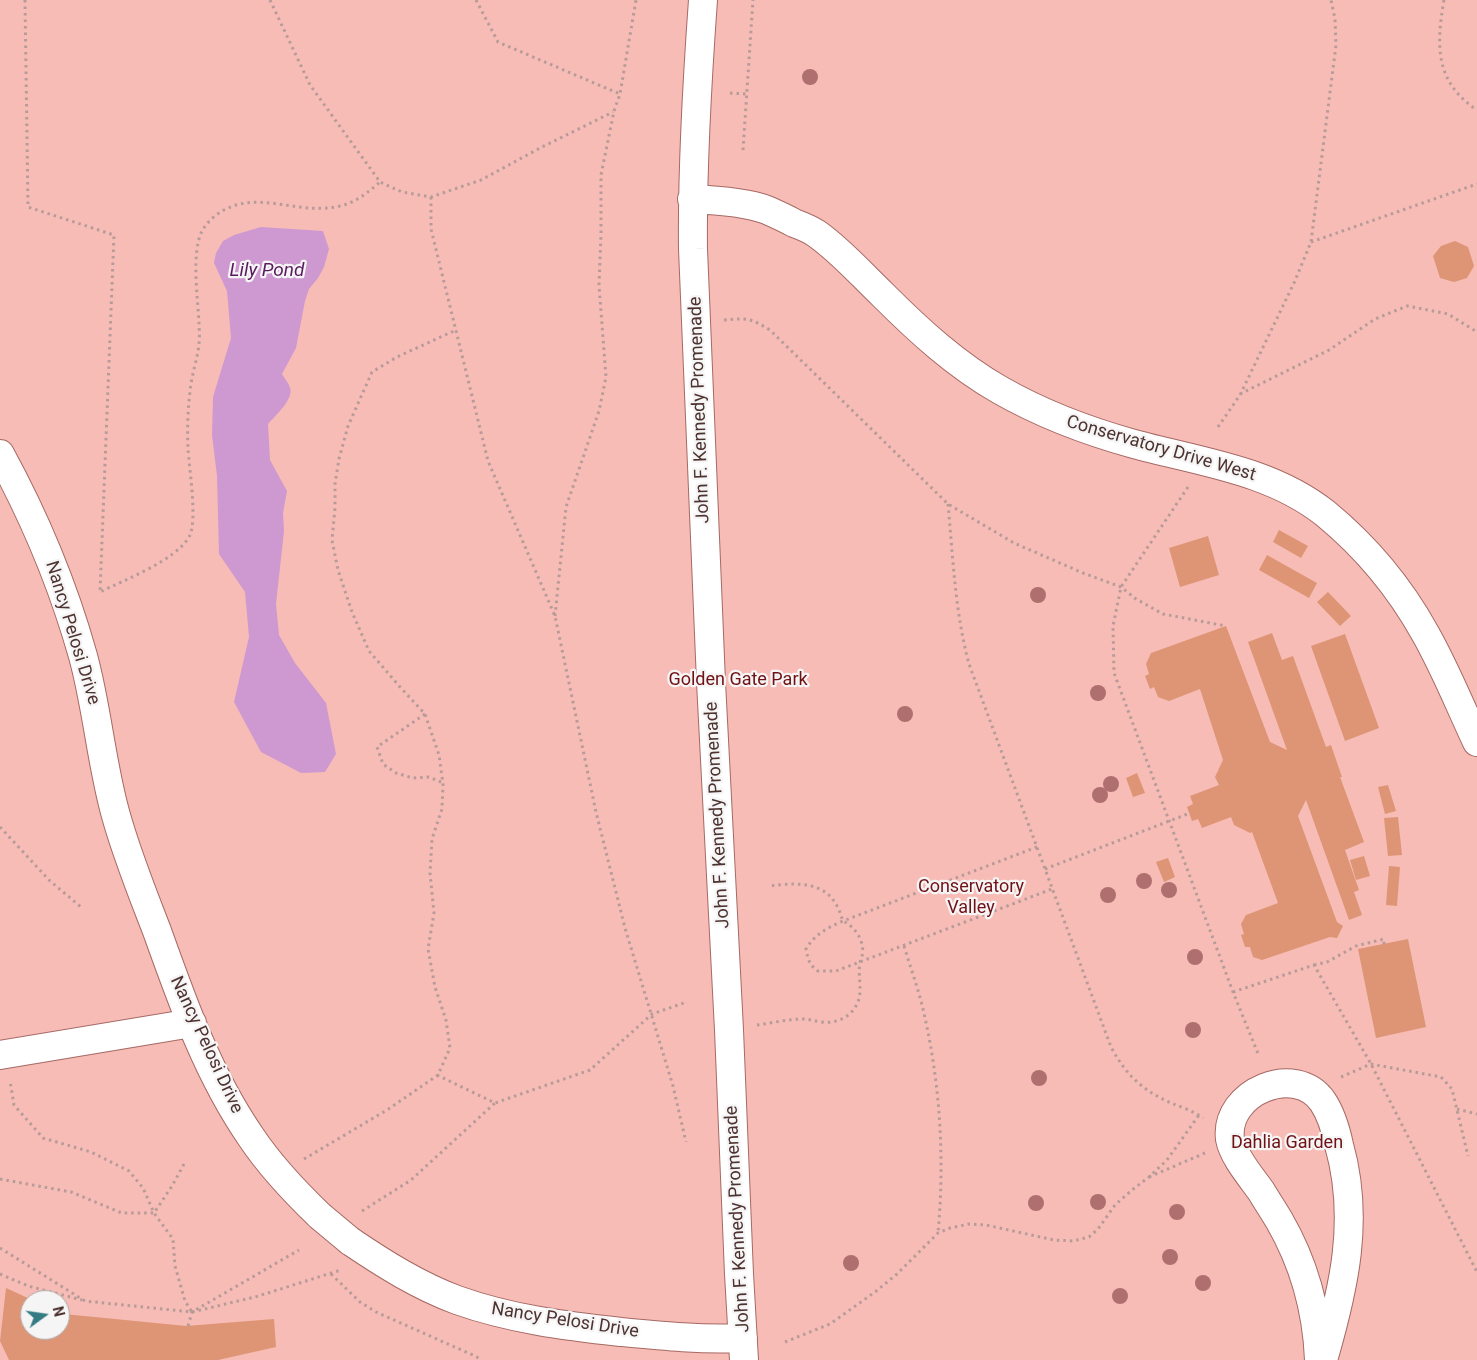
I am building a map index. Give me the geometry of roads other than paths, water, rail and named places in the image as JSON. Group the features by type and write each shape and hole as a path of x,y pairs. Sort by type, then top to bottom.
{"street":[{"name":"John F. Kennedy Promenade","path":"703,0 692,199 711,682 730,1030 739,1274 744,1349"},
{"name":"Conservatory Drive West","path":"692,199 720,201 765,209 815,232 837,250 925,335 960,364 996,388 1032,408 1097,434 1262,477 1305,500 1324,513 1352,537 1403,597 1425,633 1446,674 1477,742"},
{"name":"Nancy Pelosi Drive","path":"0,454 30,513 52,563 68,609 83,657 115,812 148,908 192,1023 218,1081 233,1108 250,1137 278,1174 320,1216 350,1242 420,1284 456,1299 491,1311 564,1324 698,1339 744,1349"},
{"path":"3,1054 192,1023"},
{"path":"1279,1084 1296,1084 1311,1090 1323,1102 1331,1118 1344,1162 1350,1218 1348,1250 1342,1282 1321,1360 1315,1320 1303,1269 1279,1221 1243,1166 1230,1140 1232,1122 1238,1108 1249,1096 1263,1088 1279,1084"}],"water":[{"name":"Lily Pond","path":"261,227 323,231 329,249 324,267 309,289 296,348 282,374 289,386 289,397 268,424 270,460 287,491 283,513 284,531 276,604 279,635 295,663 326,703 336,754 325,772 301,773 261,752 234,702 249,637 245,592 219,554 217,476 212,435 213,397 231,338 227,291 214,263 216,253 223,241 234,235"}],"park label":[{"name":"Golden Gate Park","path":"738,680"},
{"name":"Conservatory Valley","path":"971,898"},
{"name":"Dahlia Garden","path":"1287,1143"}]}
